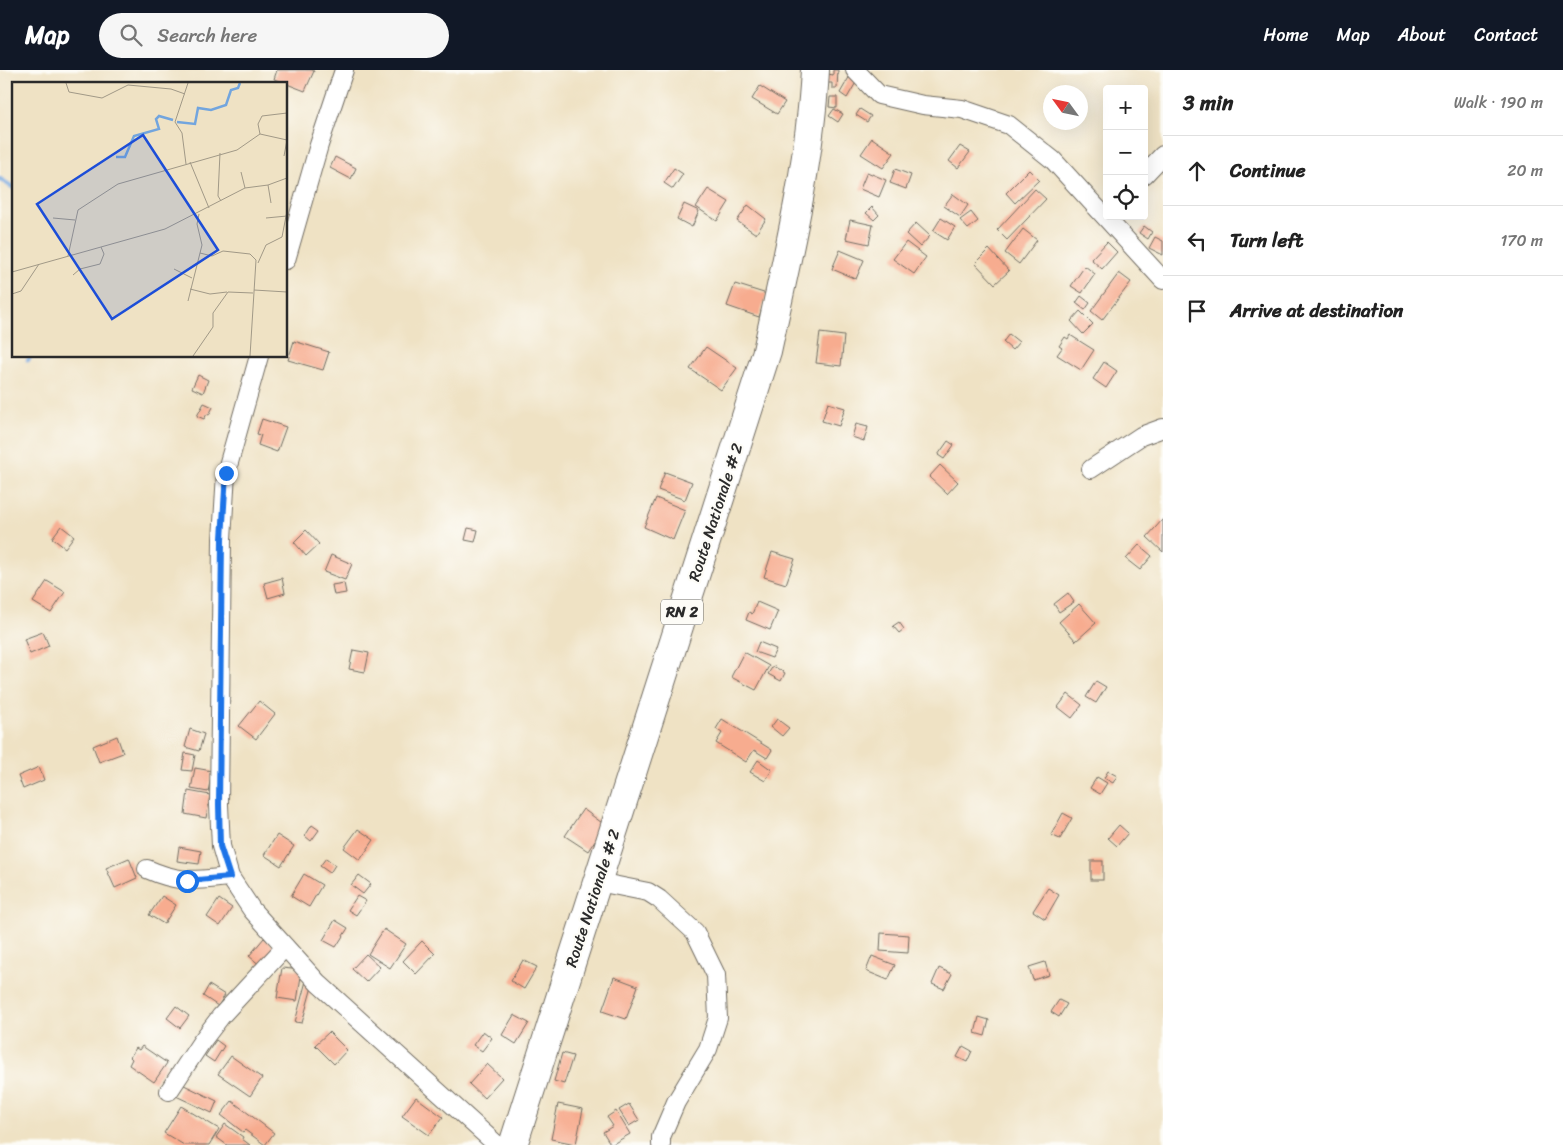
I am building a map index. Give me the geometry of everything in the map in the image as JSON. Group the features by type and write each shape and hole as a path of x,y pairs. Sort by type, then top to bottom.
{"main road":[{"name":"Route Nationale # 2","path":"513,1145 767,350 796,218 813,112 815,70"}],"street":[{"path":"288,253 319,145 344,70"},
{"path":"855,70 879,96 923,105 962,109 1009,125 1053,160 1103,209"},
{"path":"1148,171 1163,155"},
{"path":"1112,220 1163,280"},
{"path":"258,358 226,473 223,530 220,846 230,877 252,910 318,983 497,1145"},
{"path":"1091,469 1141,436 1163,428"},
{"path":"146,869 166,878 187,881 230,877"},
{"path":"598,882 648,892 659,899 695,932 716,975 718,1018 708,1049 676,1102 661,1137 661,1145"},
{"path":"169,1091 221,1016 285,946"}],"building":[{"path":"277,70 314,71 305,91 288,84 288,82 274,79"},
{"path":"833,70 838,70 837,88 832,88 832,83 827,83 828,74 833,75"},
{"path":"851,74 858,79 847,98 840,93"},
{"path":"760,86 785,102 777,114 752,99"},
{"path":"830,97 837,97 837,108 829,107"},
{"path":"834,109 843,114 838,122 829,116"},
{"path":"860,109 871,116 867,122 856,115"},
{"path":"872,138 894,153 883,168 861,154"},
{"path":"960,146 970,152 958,168 949,161"},
{"path":"335,157 356,168 351,179 330,168"},
{"path":"674,168 683,174 673,189 664,183"},
{"path":"895,169 911,175 906,189 890,183"},
{"path":"1029,170 1039,180 1015,203 1006,193"},
{"path":"867,172 886,180 879,197 860,189"},
{"path":"708,189 729,202 717,221 696,207"},
{"path":"1035,189 1046,199 1007,240 997,230"},
{"path":"953,194 968,205 960,217 944,206"},
{"path":"684,204 699,211 692,227 677,219"},
{"path":"748,205 766,219 756,234 737,221"},
{"path":"872,207 879,215 874,220 866,213"},
{"path":"971,212 978,221 968,229 960,220"},
{"path":"941,218 955,227 947,240 933,231"},
{"path":"850,220 873,225 869,244 846,239"},
{"path":"916,223 930,236 920,247 906,234"},
{"path":"1144,226 1152,232 1148,239 1139,233"},
{"path":"1023,229 1037,240 1019,264 1005,253"},
{"path":"1155,237 1163,241 1163,255 1149,248"},
{"path":"906,242 926,257 914,274 893,259"},
{"path":"1107,242 1117,252 1102,269 1091,259"},
{"path":"989,249 1009,271 995,284 975,263"},
{"path":"840,250 864,260 856,279 832,269"},
{"path":"1085,266 1095,274 1082,293 1071,286"},
{"path":"1119,273 1131,282 1102,320 1091,311"},
{"path":"735,284 767,294 759,317 727,306"},
{"path":"1081,296 1090,303 1085,310 1076,303"},
{"path":"1080,311 1093,324 1083,334 1071,321"},
{"path":"820,333 844,336 841,366 816,363"},
{"path":"1009,334 1019,342 1012,350 1003,342"},
{"path":"1070,335 1094,350 1081,370 1057,355 1062,348 1059,346 1065,337 1068,339"},
{"path":"294,341 329,352 323,370 288,360"},
{"path":"706,347 737,368 721,390 690,369"},
{"path":"1104,362 1117,371 1106,388 1093,379"},
{"path":"198,375 208,380 203,393 192,388"},
{"path":"204,403 213,407 209,415 207,414 204,419 197,416"},
{"path":"828,403 845,408 839,426 822,421"},
{"path":"262,419 286,427 277,452 258,445 261,435 257,434"},
{"path":"856,424 868,427 864,441 852,437"},
{"path":"948,441 954,445 944,459 938,455"},
{"path":"940,465 958,482 947,494 929,477"},
{"path":"665,472 692,482 685,500 658,490"},
{"path":"656,498 685,510 673,540 644,527"},
{"path":"1163,519 1163,552 1147,537"},
{"path":"61,526 74,536 65,548 52,538"},
{"path":"468,528 478,530 475,542 465,540"},
{"path":"306,530 319,544 306,556 294,542"},
{"path":"1139,545 1152,556 1140,570 1126,559"},
{"path":"772,552 795,559 786,584 764,577"},
{"path":"331,555 352,564 345,580 324,572"},
{"path":"282,578 285,593 268,598 264,583"},
{"path":"47,581 65,592 51,613 33,602"},
{"path":"344,583 346,593 334,595 332,585"},
{"path":"1068,593 1074,602 1059,612 1054,604"},
{"path":"757,602 778,611 770,630 746,620 749,612 752,614"},
{"path":"1079,604 1096,623 1076,641 1059,622"},
{"path":"899,622 904,629 899,633 893,626"},
{"path":"43,632 49,646 30,654 24,639"},
{"path":"759,642 776,649 772,658 755,652"},
{"path":"353,650 369,653 365,672 349,669"},
{"path":"744,652 769,666 756,690 731,677"},
{"path":"773,666 785,673 781,681 768,674"},
{"path":"1096,681 1106,687 1096,703 1086,697"},
{"path":"1068,694 1082,705 1072,718 1058,707"},
{"path":"259,701 275,714 256,739 239,726"},
{"path":"722,719 772,750 767,758 754,750 746,762 716,743 722,733 716,729"},
{"path":"777,719 789,728 782,736 771,727"},
{"path":"190,729 204,734 199,751 185,747"},
{"path":"117,736 123,753 99,762 93,746"},
{"path":"185,753 195,755 192,771 182,770"},
{"path":"758,760 772,770 765,781 750,772"},
{"path":"39,767 44,780 23,789 18,776"},
{"path":"195,768 212,771 208,792 191,789"},
{"path":"1108,771 1117,776 1113,783 1104,778"},
{"path":"1097,777 1107,783 1100,794 1090,788"},
{"path":"188,791 210,795 206,818 185,814"},
{"path":"583,809 605,825 588,851 565,836"},
{"path":"1063,813 1072,818 1060,839 1051,835"},
{"path":"312,825 319,830 311,841 305,836"},
{"path":"1119,825 1128,833 1117,846 1108,838"},
{"path":"358,829 374,840 360,860 344,848"},
{"path":"277,835 294,846 281,866 264,855"},
{"path":"179,847 201,851 199,864 177,861"},
{"path":"129,858 137,878 115,888 106,868"},
{"path":"326,858 335,865 330,873 320,866"},
{"path":"1091,861 1103,861 1103,880 1091,880"},
{"path":"304,874 322,885 309,907 291,896"},
{"path":"359,875 371,884 363,894 351,885"},
{"path":"1048,888 1059,895 1045,919 1033,911"},
{"path":"162,896 176,905 164,924 149,915"},
{"path":"357,896 366,901 356,915 348,910"},
{"path":"219,899 232,908 220,926 207,917"},
{"path":"335,920 348,928 336,947 323,940"},
{"path":"384,929 406,944 390,968 368,954"},
{"path":"881,933 909,935 908,953 880,951"},
{"path":"264,938 276,948 261,966 249,956"},
{"path":"422,941 435,954 416,974 403,961"},
{"path":"366,954 380,967 366,982 352,969"},
{"path":"872,956 895,965 888,980 866,971"},
{"path":"523,960 537,967 524,989 511,981"},
{"path":"1045,962 1049,975 1033,980 1029,967"},
{"path":"282,968 302,970 297,1001 277,998"},
{"path":"939,968 952,974 944,989 932,984"},
{"path":"614,977 638,986 626,1019 602,1011"},
{"path":"306,981 313,983 302,1023 295,1022"},
{"path":"209,985 225,995 218,1006 203,996"},
{"path":"1059,1000 1067,1004 1059,1017 1051,1012"},
{"path":"176,1006 189,1016 180,1028 167,1018"},
{"path":"514,1015 529,1023 516,1044 502,1035"},
{"path":"979,1017 989,1020 985,1036 975,1033"},
{"path":"483,1031 492,1038 482,1051 473,1045"},
{"path":"329,1032 347,1050 334,1064 315,1045"},
{"path":"216,1040 224,1046 214,1062 205,1056"},
{"path":"142,1046 167,1063 154,1082 129,1065 132,1059 130,1057 136,1048 139,1050"},
{"path":"963,1046 972,1051 967,1062 957,1057"},
{"path":"562,1053 573,1056 564,1084 554,1081"},
{"path":"231,1056 262,1078 250,1096 218,1074"},
{"path":"487,1064 502,1078 484,1098 469,1084"},
{"path":"182,1084 217,1101 212,1113 176,1096"},
{"path":"416,1097 443,1117 429,1135 402,1116"},
{"path":"232,1101 274,1133 265,1145 245,1130 243,1132 221,1115"},
{"path":"558,1104 583,1109 576,1144 551,1139"},
{"path":"629,1104 639,1120 629,1126 619,1110"},
{"path":"181,1106 219,1129 209,1145 184,1145 164,1133"},
{"path":"616,1111 630,1134 611,1145 603,1132 613,1126 607,1117"},
{"path":"225,1124 243,1137 242,1139 250,1145 227,1145 216,1137"}],"waterway":[{"path":"0,179 12,187"}],"route":[{"path":"187,881 230,877 220,846 219,805 222,539 226,473"}]}
